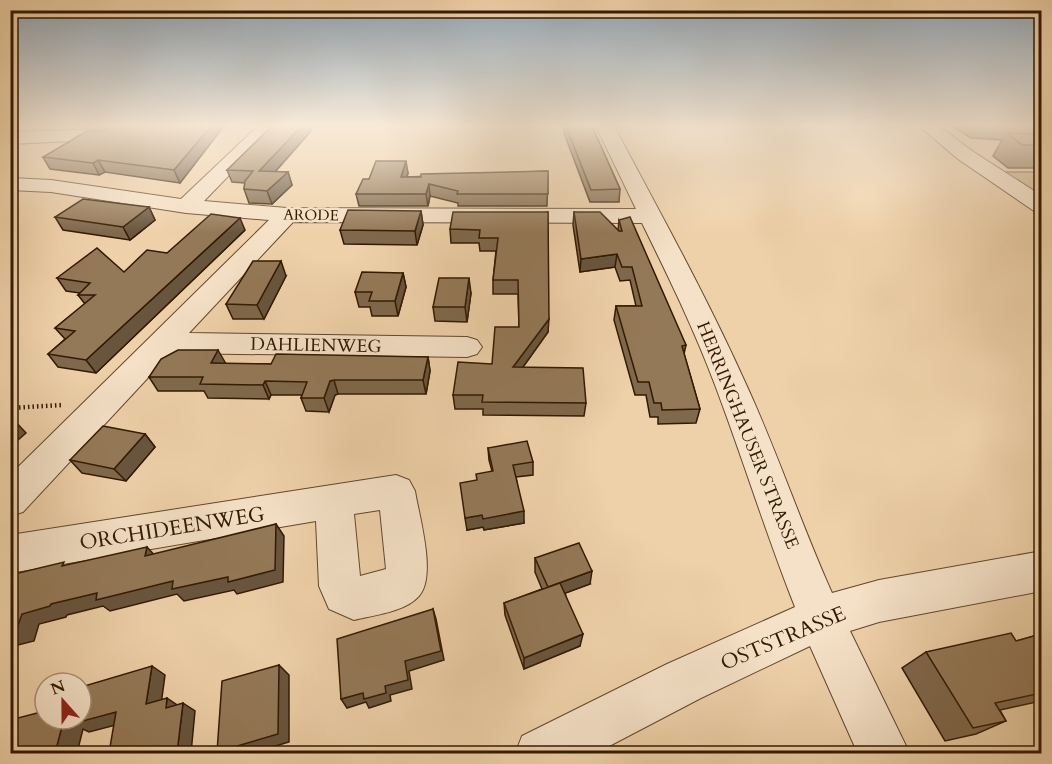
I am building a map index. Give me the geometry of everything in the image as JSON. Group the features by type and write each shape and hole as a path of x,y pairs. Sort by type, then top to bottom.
{"street":[{"path":"186,206 231,162"},
{"name":"HERRINGHAUSER STRASSE","path":"622,162 698,310 731,385 783,528 841,665 885,753"},
{"path":"977,162 1041,206"},
{"name":"ARODE","path":"10,184 51,186 186,206 287,215 649,216"},
{"path":"10,500 287,215"},
{"name":"DAHLIENWEG","path":"165,343 467,347"},
{"name":"ORCHIDEENWEG","path":"10,554 334,502"},
{"name":"OSTSTRASSE","path":"540,753 684,681 822,618 879,601 1041,571"}],"path":[{"path":"10,408 79,404 101,408"}],"shaded area":[{"path":"1001,172 1041,172 1041,199"}],"building":[{"path":"111,162 181,162 174,170"},
{"path":"236,162 268,162 259,171 288,172 267,191 244,189 245,181 253,171 227,170"},
{"path":"376,162 406,162 401,177 421,177 421,174 548,171 548,194 457,194 458,191 429,184 426,194 356,194 363,179 369,179"},
{"path":"580,162 608,162 620,189 591,190"},
{"path":"83,199 149,207 123,227 55,217"},
{"path":"348,210 421,211 415,231 340,230"},
{"path":"453,212 548,212 549,319 513,367 583,368 586,403 482,402 483,395 453,395 458,362 492,364 495,327 519,327 518,280 493,280 498,238 479,238 480,230 450,229"},
{"path":"574,212 600,212 619,231 622,231 619,220 630,217 686,345 682,346 700,409 662,410 661,403 654,403 649,382 638,382 616,306 642,306 632,267 622,267 617,254 581,259"},
{"path":"211,214 240,218 86,360 48,354 75,331 55,328 95,295 78,295 90,283 57,278 97,248 124,272 147,250 167,253"},
{"path":"253,261 281,261 257,305 226,304"},
{"path":"362,272 403,273 395,301 369,301 372,292 355,292"},
{"path":"439,278 469,278 465,307 433,307"},
{"path":"178,350 218,350 211,363 271,364 276,354 428,357 423,380 334,380 330,381 324,398 301,398 307,382 265,381 263,385 200,384 203,377 149,377 161,359"},
{"path":"103,426 145,434 114,469 70,460"},
{"path":"527,441 533,462 513,465 524,511 483,519 482,515 465,518 460,483 477,480 476,474 493,471 488,448"},
{"path":"276,524 275,570 228,582 228,577 172,589 173,581 96,600 97,593 51,604 22,614 16,631 10,632 10,575 64,562 62,566 147,547 145,556"},
{"path":"579,543 592,571 548,587 535,558"},
{"path":"560,583 583,634 524,658 504,603"},
{"path":"433,609 441,651 405,661 408,680 385,686 386,693 364,699 363,693 341,699 337,639"},
{"path":"1011,633 1016,641 1041,634 1041,693 995,703 1006,721 973,728 926,652"},
{"path":"279,665 278,734 217,752 222,681"},
{"path":"152,666 146,704 167,698 166,708 183,703 177,753 109,753 116,712 93,718 93,683"},
{"path":"33,714 33,731 61,731 55,753 10,753 10,720"}]}
